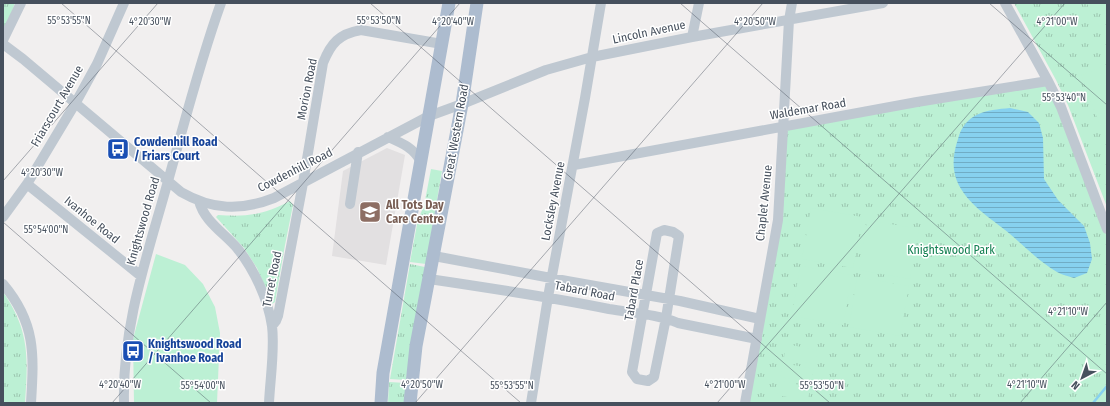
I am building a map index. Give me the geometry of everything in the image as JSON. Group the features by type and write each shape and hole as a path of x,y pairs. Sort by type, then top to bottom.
{"main road":[{"path":"381,403 383,373 448,3"},
{"name":"Great Western Road","path":"410,403 416,346 462,104 478,3"}],"street":[{"path":"3,40 21,3"},
{"name":"Friarscourt Avenue","path":"3,217 27,184 75,104 97,64 124,3"},
{"name":"Knightswood Road","path":"124,403 126,344 131,316 204,53 221,3"},
{"name":"Locksley Avenue","path":"531,403 548,297 574,165 601,3"},
{"path":"692,37 699,3"},
{"name":"Chaplet Avenue","path":"745,403 778,220 789,20 792,3"},
{"name":"Lincoln Avenue","path":"429,116 546,70 592,57 692,37 883,3"},
{"path":"1005,3 1061,107 1104,210 1107,230"},
{"name":"Morion Road","path":"303,183 323,63 334,43 342,36 361,30 442,44"},
{"name":"Cowdenhill Road","path":"3,44 23,59 181,192 213,206 249,206 274,198 358,152 429,116"},
{"name":"Waldemar Road","path":"574,165 917,102 1048,81"},
{"path":"388,137 412,150 417,154 421,162"},
{"path":"350,204 358,152"},
{"name":"Turret Road","path":"268,403 272,326 278,316 303,183"},
{"name":"Ivanhoe Road","path":"27,184 141,276"},
{"path":"199,201 203,213 238,250 249,265 260,288 272,326"},
{"name":"Tabard Place","path":"664,230 673,232 679,236 666,318 654,377 648,381 637,379 632,372 646,295 658,232 664,230"},
{"name":"Tabard Road","path":"434,256 668,299 760,319"},
{"name":"Tabard Road","path":"429,279 548,297 642,315 666,318 678,323 757,339"},
{"path":"3,284 18,304 26,319 31,335 33,357 31,403"}],"shaded area":[{"path":"387,148 405,155 386,265 332,256 343,171"}],"green space":[{"path":"3,3 15,3 6,27 3,28"},
{"path":"1014,3 1107,3 1107,207 1068,105"},
{"path":"1087,3 1107,3 1107,9 1091,14"},
{"path":"1107,65 1107,144 1081,75"},
{"name":"Knightswood Park","path":"1048,81 1107,229 1107,403 745,403 778,220 783,127"},
{"path":"431,169 442,171 426,264 410,262 418,219 424,206"},
{"path":"290,201 293,205 275,302 272,304 257,268 244,248 216,217 218,215 238,216 255,214 281,206"},
{"path":"811,208 862,217 853,268 802,259"},
{"path":"867,220 919,229 910,279 859,270"},
{"path":"156,254 185,265 203,284 215,307 220,333 217,403 134,403 133,339"},
{"path":"410,264 425,267 406,380 390,379"},
{"path":"800,266 852,275 843,325 792,316"},
{"path":"857,277 909,286 900,336 849,327"},
{"path":"3,292 12,306 23,332 27,372 25,403 3,403"},
{"path":"786,344 817,350 815,364 784,358"},
{"path":"783,363 814,369 811,383 780,377"},
{"path":"780,381 810,387 808,401 777,395"},
{"path":"389,382 406,383 404,403 388,403"}],"water":[{"path":"1010,108 1028,112 1039,123 1043,138 1044,179 1058,200 1084,226 1090,243 1092,259 1087,273 1074,278 1059,273 1051,268 978,209 970,201 959,185 954,170 954,157 955,148 961,130 971,118 978,114"}],"waterway":[{"path":"1093,403 1107,386"}],"place":[{"name":"Cowdenhill Road / Friars Court","path":"118,149"},
{"name":"All Tots Day Care Centre","path":"370,212"},
{"name":"Knightswood Road / Ivanhoe Road","path":"133,351"}]}
